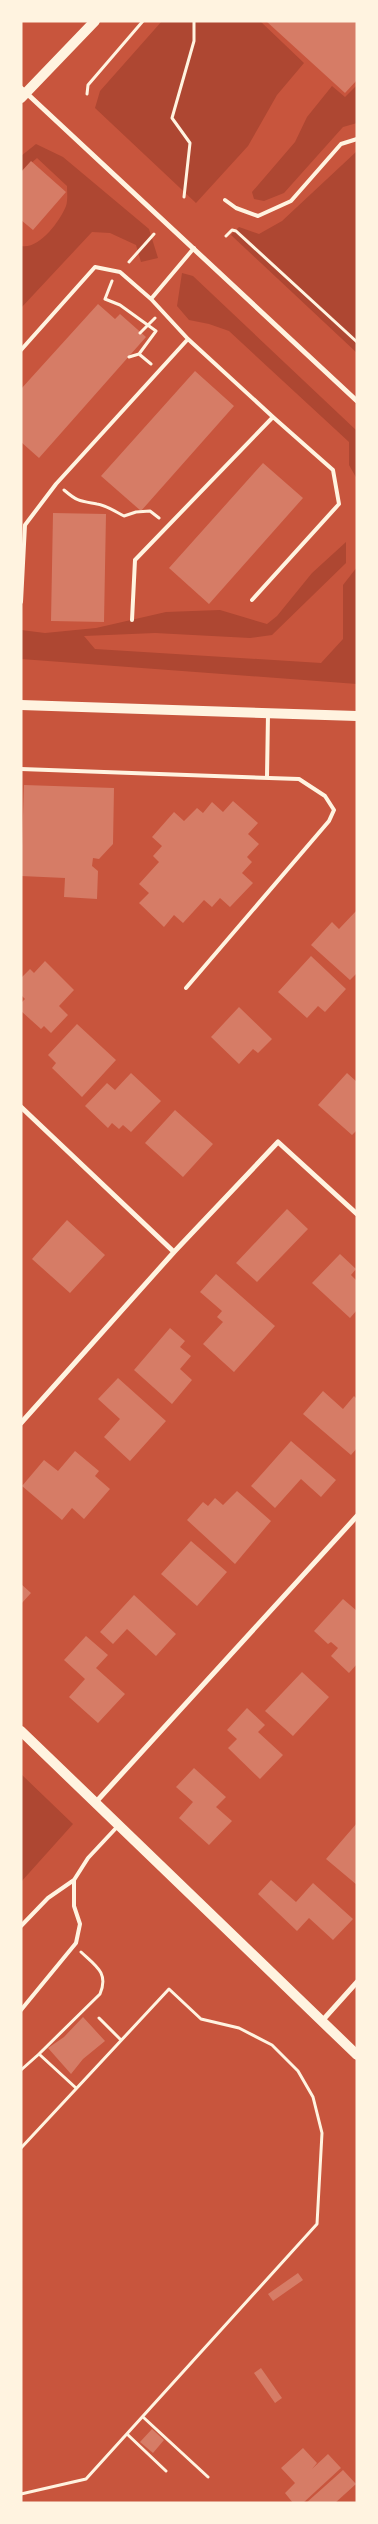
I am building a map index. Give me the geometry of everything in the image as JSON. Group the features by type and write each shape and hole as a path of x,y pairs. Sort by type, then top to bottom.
{"main road":[{"path":"23,93 95,21"},
{"path":"21,705 357,716"},
{"path":"21,1731 357,2055"}],"street":[{"path":"23,93 194,248 357,401"},
{"path":"21,1107 174,1252"},
{"path":"21,1423 174,1252 278,1142 357,1214"},
{"path":"95,1803 357,1516"},
{"path":"322,2021 357,1982"}],"lane":[{"path":"225,200 236,208 258,216 290,201 342,144 357,139"},
{"path":"151,298 194,248"},
{"path":"21,350 95,267 120,272 151,298 188,339 332,470 339,504 252,600"},
{"path":"21,602 25,524 56,484 188,339"},
{"path":"132,620 135,560 169,527 273,417"},
{"path":"266,777 268,713"},
{"path":"21,769 299,779 325,796 334,810 329,821 186,988"},
{"path":"21,1926 48,1898 74,1880 88,1858 119,1825"},
{"path":"21,2010 74,1945 80,1924 74,1906 74,1880"}],"path":[{"path":"87,94 88,85 143,21"},
{"path":"184,197 190,144 172,118 194,41 194,21"},
{"path":"226,236 232,230 236,231 357,342"},
{"path":"129,262 154,234"},
{"path":"110,286 106,299 120,305 156,330 139,354 129,357"},
{"path":"140,333 162,310"},
{"path":"139,354 158,372"},
{"path":"56,484 76,501 98,504 124,516 136,512 150,511 169,527"},
{"path":"21,2070 100,1994 104,1983 102,1972 74,1945"},
{"path":"21,2148 169,1989 201,2018 239,2028 272,2045 298,2072 315,2103 323,2145 317,2224 86,2479 21,2494"},
{"path":"99,2018 121,2040"},
{"path":"39,2054 76,2088"},
{"path":"226,2326 230,2330"},
{"path":"144,2417 208,2477"},
{"path":"127,2434 166,2471"}],"shaded area":[{"path":"162,21 260,21 304,63 277,95 248,146 196,203 95,108 100,91"},
{"path":"357,85 357,123 343,127 284,193 264,201 254,199 252,192 295,142 307,117 332,86 345,97"},
{"path":"36,144 63,157 149,229 158,258 141,262 136,245 110,233 92,232 21,308 21,246 35,244 42,239 59,219 67,201 67,186 37,158 21,172 21,156"},
{"path":"357,151 357,353 231,235 239,227 259,234 282,221"},
{"path":"182,273 193,276 357,431 357,479 349,465 349,442 229,331 189,320 177,306"},
{"path":"346,542 346,563 272,635 250,638 155,633 84,636 95,649 321,663 343,639 343,585 357,567 357,684 21,659 21,630 45,633 96,628 166,612 220,610 267,624 277,616 312,573"},
{"path":"21,1774 73,1824 21,1882"}],"building":[{"path":"266,21 357,21 357,80 345,93"},
{"path":"31,161 66,192 33,230 21,220 21,172"},
{"path":"98,304 115,319 120,314 146,337 39,458 21,442 21,389"},
{"path":"195,371 234,406 141,511 101,476"},
{"path":"263,463 303,498 209,604 169,568"},
{"path":"53,513 106,514 104,622 51,621"},
{"path":"24,785 114,788 113,844 99,859 93,858 92,866 98,871 97,899 64,897 65,878 21,876"},
{"path":"233,801 258,823 248,834 259,844 247,857 252,862 242,873 253,883 230,907 220,898 212,907 204,900 183,923 174,915 164,927 139,903 149,893 139,884 159,862 153,856 162,846 152,837 174,812 184,821 197,808 203,813 212,802 223,812"},
{"path":"357,910 357,973 350,980 311,945 332,922 339,929"},
{"path":"311,956 346,989 325,1012 318,1006 307,1018 278,992"},
{"path":"45,961 74,990 59,1006 68,1015 51,1033 44,1026 41,1029 21,1011 21,1003 25,999 21,995 21,978 30,969 34,973"},
{"path":"239,1007 272,1039 258,1053 253,1049 239,1064 211,1037"},
{"path":"77,1024 116,1060 82,1097 52,1068 56,1063 48,1055"},
{"path":"131,1073 161,1101 131,1132 123,1125 119,1129 112,1123 108,1128 85,1106 107,1083 115,1090"},
{"path":"347,1073 357,1082 357,1130 352,1135 318,1105"},
{"path":"175,1110 213,1144 183,1177 145,1143"},
{"path":"287,1209 308,1229 257,1282 236,1263"},
{"path":"67,1220 105,1255 70,1293 32,1259"},
{"path":"340,1254 356,1269 351,1275 357,1281 357,1310 350,1318 312,1283"},
{"path":"216,1274 275,1326 234,1372 203,1344 223,1322 217,1317 222,1311 200,1292"},
{"path":"170,1328 185,1341 180,1347 191,1356 180,1369 192,1380 172,1404 134,1370"},
{"path":"118,1378 166,1421 130,1461 104,1437 120,1419 98,1399"},
{"path":"323,1391 343,1409 354,1396 357,1399 357,1448 351,1455 303,1414"},
{"path":"291,1441 336,1480 321,1497 301,1479 275,1508 251,1486"},
{"path":"75,1451 99,1471 95,1476 110,1489 84,1519 72,1508 62,1520 22,1486 44,1460 58,1471"},
{"path":"237,1491 271,1521 235,1564 187,1520 203,1502 208,1506 215,1498 223,1505"},
{"path":"191,1541 227,1572 197,1606 161,1574"},
{"path":"21,1584 31,1593 21,1604"},
{"path":"134,1595 176,1634 156,1656 127,1629 113,1644 100,1632"},
{"path":"343,1599 357,1611 357,1664 349,1673 331,1656 338,1648 331,1642 328,1644 314,1631"},
{"path":"86,1636 108,1655 96,1668 125,1694 98,1723 69,1697 85,1679 64,1660"},
{"path":"302,1672 329,1697 293,1736 265,1711"},
{"path":"247,1708 265,1725 258,1732 283,1755 260,1779 228,1748 237,1739 227,1730"},
{"path":"194,1768 226,1797 216,1807 232,1821 209,1845 179,1818 193,1802 176,1787"},
{"path":"357,1823 357,1885 326,1859"},
{"path":"271,1880 296,1902 313,1883 353,1919 333,1940 309,1918 297,1931 258,1894"},
{"path":"83,2017 105,2041 83,2059 71,2074 48,2048 64,2037"},
{"path":"298,2273 303,2280 273,2301 268,2294"},
{"path":"261,2368 282,2398 275,2403 254,2373"},
{"path":"152,2429 164,2440 153,2453 140,2442"},
{"path":"303,2448 317,2463 312,2469 328,2454 341,2468 303,2503 293,2503 285,2493 295,2483 281,2468"},
{"path":"343,2470 356,2484 335,2503 306,2503"}]}
